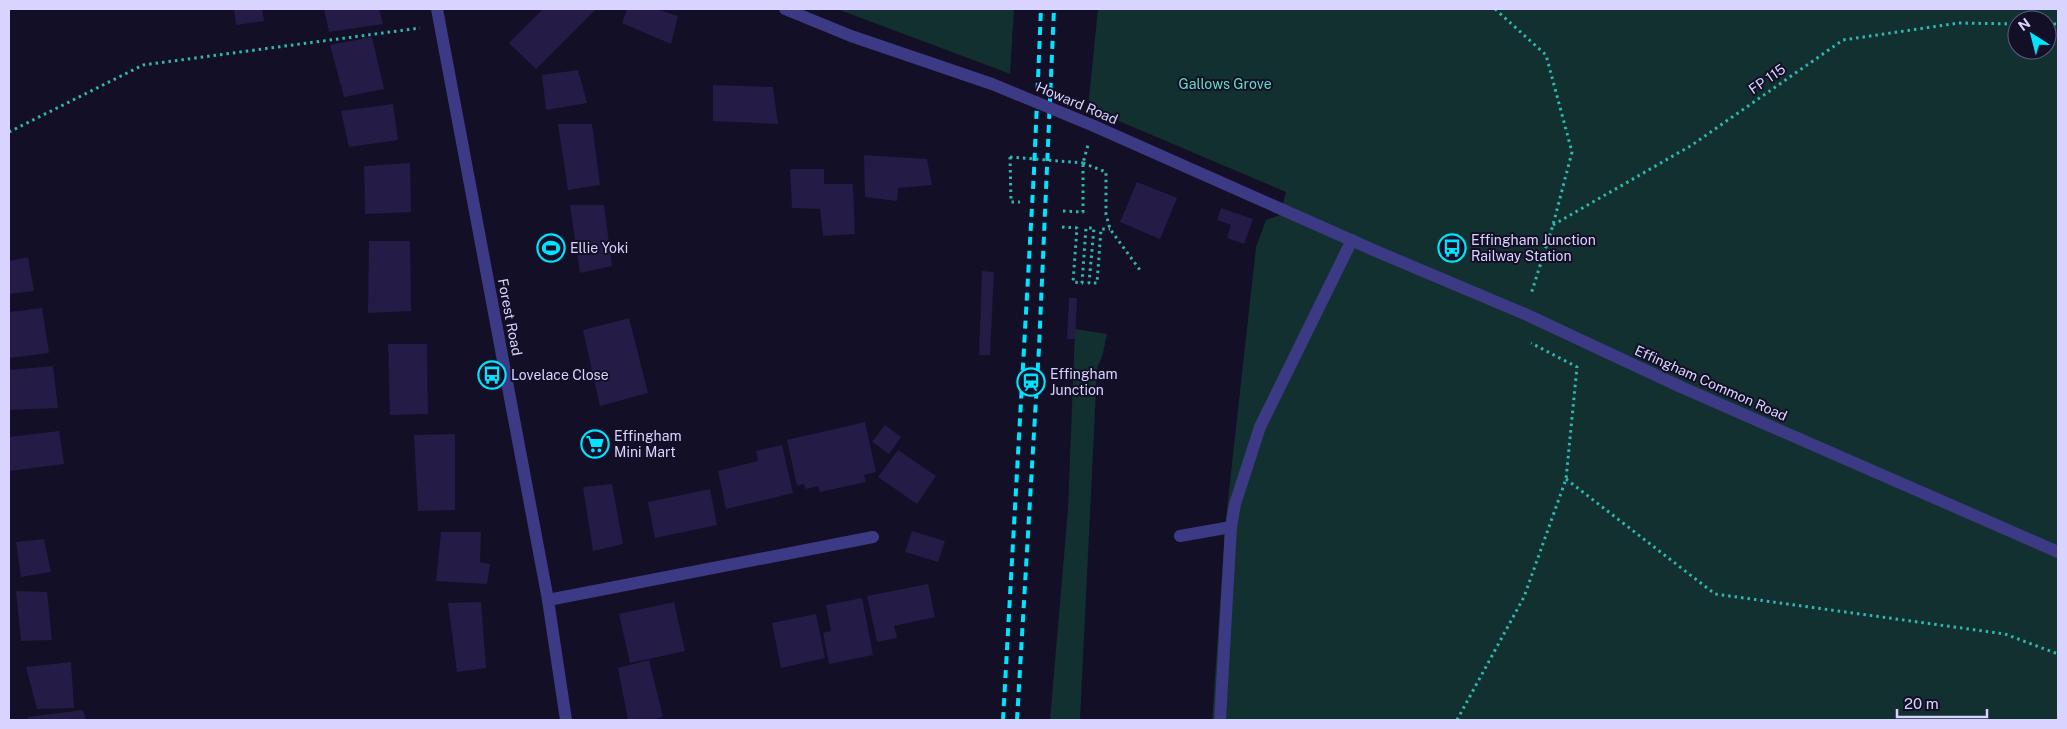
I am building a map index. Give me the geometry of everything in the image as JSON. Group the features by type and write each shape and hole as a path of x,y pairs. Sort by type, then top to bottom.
{"street":[{"name":"Forest Road","path":"437,9 548,600 566,720"},
{"name":"Howard Road","path":"785,9 851,36 992,84 1094,126 1352,240"},
{"path":"1220,720 1231,527 1235,504 1260,426 1352,240"},
{"name":"Effingham Common Road","path":"1352,240 1525,314 1681,387 2058,552"},
{"path":"1180,536 1231,527"},
{"path":"548,600 873,537"}],"path":[{"path":"1495,9 1546,55 1572,152 1553,225 1525,314"},
{"name":"FP 115","path":"1553,225 1692,145 1843,40 1959,23 2007,24"},
{"path":"9,132 143,65 440,26"},
{"path":"1063,212 1083,212 1083,162 1089,142"},
{"path":"1020,202 1011,202 1010,157 1083,162 1106,172 1106,214 1110,229 1140,270"},
{"path":"1062,227 1077,228 1073,282 1082,283 1086,228 1094,228 1089,283 1097,283 1101,229 1110,229"},
{"path":"1457,720 1524,597 1566,479 1577,367 1528,342"},
{"path":"1566,479 1715,594 2005,634 2058,654"}],"green space":[{"path":"837,9 1014,9 1010,74 992,67"},
{"name":"Gallows Grove","path":"1098,9 2058,9 2058,720 1212,720 1226,518 1256,247 1266,220 1280,215 1286,192 1088,108"},
{"path":"1075,329 1107,334 1097,369 1080,720 1050,720 1068,509"}],"building":[{"path":"234,9 262,9 264,21 236,25"},
{"path":"324,9 379,9 383,24 329,32"},
{"path":"543,9 596,9 536,69 509,43"},
{"path":"627,9 656,9 678,16 671,44 622,23"},
{"path":"372,37 384,89 344,97 330,45"},
{"path":"578,70 587,103 546,110 542,75"},
{"path":"713,85 773,87 778,124 713,121"},
{"path":"393,104 398,140 349,147 341,111"},
{"path":"558,124 592,124 600,185 568,190"},
{"path":"864,155 927,159 932,185 898,188 897,201 865,197"},
{"path":"410,163 411,212 365,214 364,166"},
{"path":"790,169 824,169 824,184 853,184 855,234 823,236 820,209 792,208"},
{"path":"1137,182 1177,198 1160,239 1120,222"},
{"path":"570,205 604,205 612,266 580,273"},
{"path":"1221,208 1253,219 1244,244 1227,238 1231,225 1217,220"},
{"path":"369,241 410,241 411,311 368,313"},
{"path":"28,257 34,291 9,294 9,261"},
{"path":"982,271 994,272 990,355 979,355"},
{"path":"1069,298 1077,298 1075,339 1067,339"},
{"path":"42,308 49,353 9,358 9,312"},
{"path":"629,318 648,393 600,406 583,330"},
{"path":"388,344 427,344 428,414 390,415"},
{"path":"53,366 58,408 9,410 9,370"},
{"path":"865,422 876,472 864,475 866,482 820,492 818,486 806,489 804,484 797,486 787,440"},
{"path":"885,425 901,437 889,454 872,442"},
{"path":"59,431 64,464 9,471 9,437"},
{"path":"455,434 455,510 418,511 414,435"},
{"path":"782,445 793,493 726,509 718,471 758,461 756,451"},
{"path":"898,450 936,476 917,504 878,477"},
{"path":"612,484 623,544 593,551 583,487"},
{"path":"710,489 717,525 655,538 648,502"},
{"path":"912,531 945,541 938,562 905,552"},
{"path":"441,532 481,532 480,562 490,564 487,584 436,581"},
{"path":"44,539 51,572 21,577 16,542"},
{"path":"928,584 935,617 894,626 897,638 877,642 867,596"},
{"path":"16,591 47,592 52,640 21,641"},
{"path":"862,598 873,655 829,664 823,633 831,631 826,605"},
{"path":"481,602 486,668 457,672 448,603"},
{"path":"674,602 685,651 630,663 619,614"},
{"path":"816,614 825,658 781,668 772,623"},
{"path":"649,660 663,717 651,720 628,720 618,668"},
{"path":"71,662 74,708 37,709 26,667"},
{"path":"83,710 86,720 28,720 28,717"}],"railway":[{"path":"1003,720 1034,171 1041,9"},
{"path":"1017,720 1039,348 1054,9"}],"place":[{"name":"Ellie Yoki","path":"551,248"},
{"name":"Effingham Junction Railway Station","path":"1452,248"},
{"name":"Lovelace Close","path":"492,375"},
{"name":"Effingham Junction","path":"1031,382"},
{"name":"Effingham Mini Mart","path":"595,444"}]}
